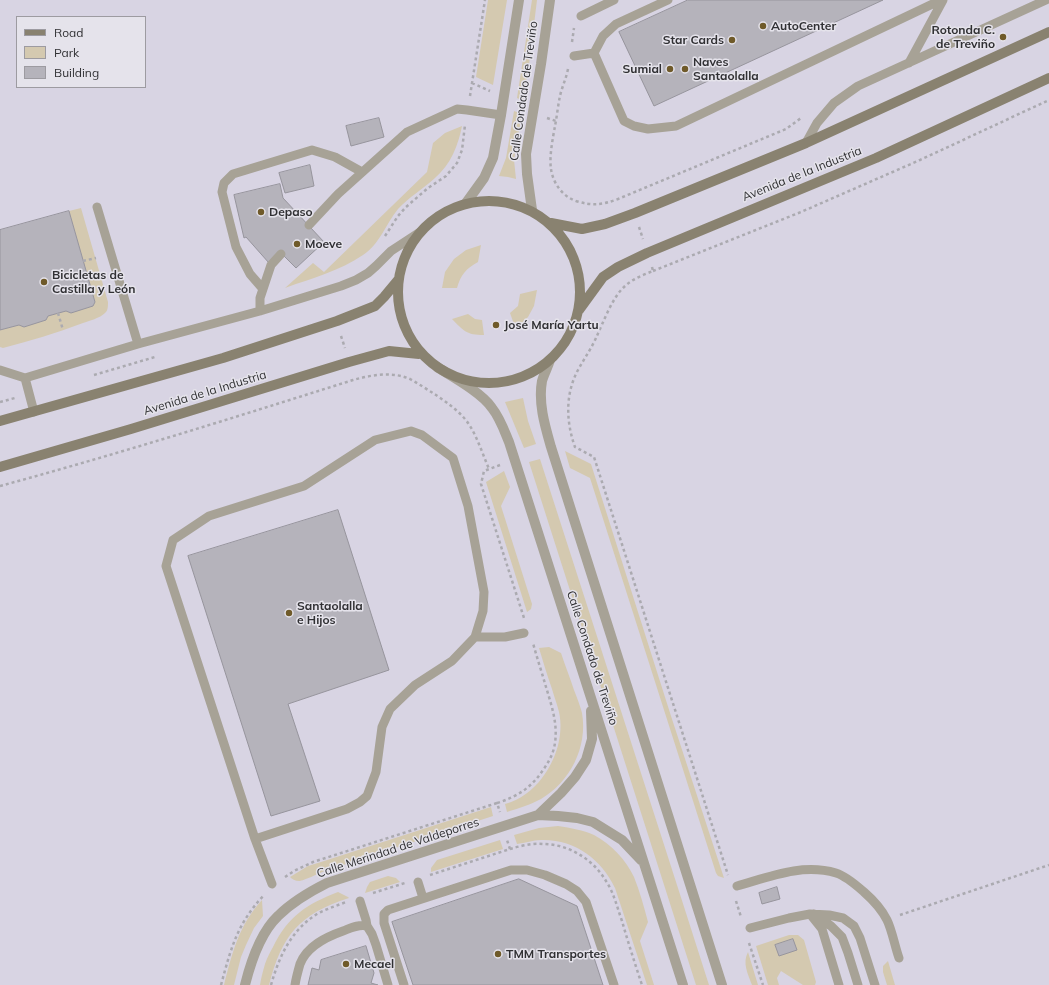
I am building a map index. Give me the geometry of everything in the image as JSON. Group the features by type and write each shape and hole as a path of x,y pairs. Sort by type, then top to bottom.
{"main road":[{"path":"551,224 582,228 604,224 635,213 806,143 890,106 1049,32"},
{"name":"Avenida de la Industria","path":"579,311 603,277 618,267 647,253 876,158 1049,78"},
{"path":"504,201 532,210 551,224 570,249 580,279 579,311 574,326 563,347 550,360 539,369 523,377 505,382 488,384 453,376 419,354 406,330 400,314 398,296 399,279 406,254 420,232 431,221 444,211 466,203 504,201"},
{"path":"0,421 223,358 337,321 375,306 399,279"},
{"name":"Avenida de la Industria","path":"0,467 389,351 419,354"}],"street":[{"name":"Calle Condado de Treviño","path":"466,203 484,178 493,158 502,115 519,0"},
{"name":"Calle Condado de Treviño","path":"532,210 526,154 550,0"},
{"name":"Calle Condado de Treviño","path":"550,360 542,380 541,395 543,419 722,985"},
{"name":"Calle Condado de Treviño","path":"437,367 477,393 492,406 501,422 515,460 682,985"},
{"name":"Calle Merindad de Valdeporres","path":"538,815 566,789 586,760 592,739 591,699"},
{"name":"Calle Merindad de Valdeporres","path":"245,985 253,960 262,938 269,926 286,908 312,891 326,883 538,815 577,818 593,822 622,840 644,863"}],"lane":[{"path":"581,16 613,0"},
{"path":"594,53 603,36 616,24 668,0"},
{"path":"594,53 624,121 634,126 648,129 676,126 942,0"},
{"path":"909,63 942,0"},
{"path":"806,143 818,123 834,103 858,86 1046,0"},
{"path":"574,56 594,53"},
{"path":"309,225 338,194 408,132 457,109 502,115"},
{"path":"263,289 250,274 236,247 222,192 224,184 233,174 312,150 335,157 362,172"},
{"path":"97,207 138,344"},
{"path":"0,370 25,378 138,344 260,311 341,286 356,280 372,269 391,251 420,232"},
{"path":"260,311 260,298 271,265 281,254"},
{"path":"25,378 34,412"},
{"path":"255,839 347,809 360,802 367,796 376,772 382,727 390,709 415,685 452,661 475,637 483,610 484,592 468,506 453,458 422,436 411,432 375,440 304,486 209,516 173,540 166,566 255,839 272,884"},
{"path":"475,637 505,638 524,633"},
{"path":"734,887 776,874 795,870 817,869 837,874 854,883 872,899 887,920 899,958"},
{"path":"404,985 384,923 384,914 388,910 511,870 527,870 545,874 577,891 586,902 614,985"},
{"path":"418,882 423,898"},
{"path":"360,901 367,926 376,945 388,985"},
{"path":"747,929 789,918 812,914 843,918 854,926 860,938 875,985"},
{"path":"812,914 831,926 842,937 858,985"},
{"path":"812,914 822,929 839,985"},
{"path":"295,985 301,962 309,950 317,943 334,934 360,925 367,926"}],"path":[{"path":"385,237 398,216 406,207 428,188 446,176 457,163 462,150 485,0"},
{"path":"763,985 734,887 594,457 575,448 570,430 568,409 570,392 577,372 594,344 608,312 623,287 631,281 801,212 920,160 1049,100"},
{"path":"629,194 653,271"},
{"path":"83,261 96,258"},
{"path":"58,313 63,330"},
{"path":"0,486 197,429 353,380 382,374 409,378 455,409 471,427 489,469"},
{"path":"887,920 1049,865"}],"shaded area":[{"path":"0,0 1049,0 1049,985 0,985"}],"green space":[{"path":"488,0 507,0 493,85 476,77"},
{"path":"532,0 537,0 523,101 517,98"},
{"path":"514,111 522,114 514,160 516,179 499,176 506,158"},
{"path":"462,126 456,148 450,161 441,173 398,209 374,246 369,251 345,266 285,288 313,263 324,272 427,172 433,143 445,133"},
{"path":"81,208 108,302 107,311 97,318 43,337 3,348 0,347 0,330 19,325 24,327 46,320 48,316 66,311 71,313 93,306 95,302 69,211"},
{"path":"481,245 478,262 464,272 457,288 442,288 445,272 454,259 466,250"},
{"path":"537,290 534,306 528,317 516,330 510,313 518,306 520,294"},
{"path":"468,314 475,319 482,320 484,335 466,332 452,319"},
{"path":"523,398 528,421 536,444 524,448 505,402"},
{"path":"565,451 591,464 724,878 718,876 716,873 590,478 570,468"},
{"path":"540,459 709,985 696,985 529,462"},
{"path":"504,471 510,487 501,506 532,604 531,609 527,612 486,482"},
{"path":"549,647 561,653 582,713 583,726 579,751 575,762 568,773 551,792 537,801 507,812 505,804 516,800 535,787 547,771 558,747 560,738 559,712 539,648"},
{"path":"491,807 493,816 328,870 301,881 290,877 308,866"},
{"path":"558,826 572,828 594,835 617,853 631,871 638,888 648,922 640,941 654,985 647,985 615,888 602,868 586,853 576,847 565,843 541,840 517,844 514,835 539,828"},
{"path":"500,840 503,849 431,872 431,868 437,860"},
{"path":"388,876 396,878 400,882 365,893 370,882"},
{"path":"338,892 349,898 317,911 305,919 287,940 274,968 269,985 260,985 268,957 285,927 300,912 317,901"},
{"path":"262,900 263,916 254,928 246,945 241,957 234,985 224,985 237,940 247,919"},
{"path":"789,935 798,935 804,940 816,982 815,985 803,985 781,971 777,978 779,985 768,985 756,946"},
{"path":"748,952 758,985 752,985 747,973 746,956"},
{"path":"888,961 895,985 887,985 883,972 883,966"}],"building":[{"name":"Naves Santaolalla","path":"688,0 883,0 654,106 619,32"},
{"path":"379,118 384,137 351,146 346,126"},
{"path":"310,165 314,186 285,193 279,173"},
{"path":"280,184 283,198 324,242 296,268 280,252 269,263 246,237 244,238 234,195"},
{"name":"Bicicletas de Castilla y León","path":"69,211 95,302 93,306 71,313 66,311 48,316 46,320 24,327 19,325 0,330 0,230"},
{"name":"Santaolalla e Hijos","path":"338,510 389,670 288,704 320,801 271,816 188,556"},
{"name":"TMM Transportes","path":"519,879 577,906 603,985 413,985 392,922"},
{"path":"777,887 780,899 762,904 759,893"},
{"path":"793,939 797,950 779,956 775,945"},
{"name":"Mecael","path":"366,946 374,973 371,983 378,985 308,985 312,968 319,970 321,960"}],"place":[{"name":"AutoCenter","path":"763,26"},
{"name":"Rotonda C. de Treviño","path":"1003,37"},
{"name":"Star Cards","path":"732,40"},
{"name":"Sumial","path":"670,69"},
{"name":"Naves Santaolalla","path":"685,69"},
{"name":"Depaso","path":"261,212"},
{"name":"Moeve","path":"297,244"},
{"name":"Bicicletas de Castilla y León","path":"44,282"},
{"name":"José María Yartu","path":"496,325"},
{"name":"Santaolalla e Hijos","path":"289,613"},
{"name":"TMM Transportes","path":"498,954"},
{"name":"Mecael","path":"346,964"}]}
